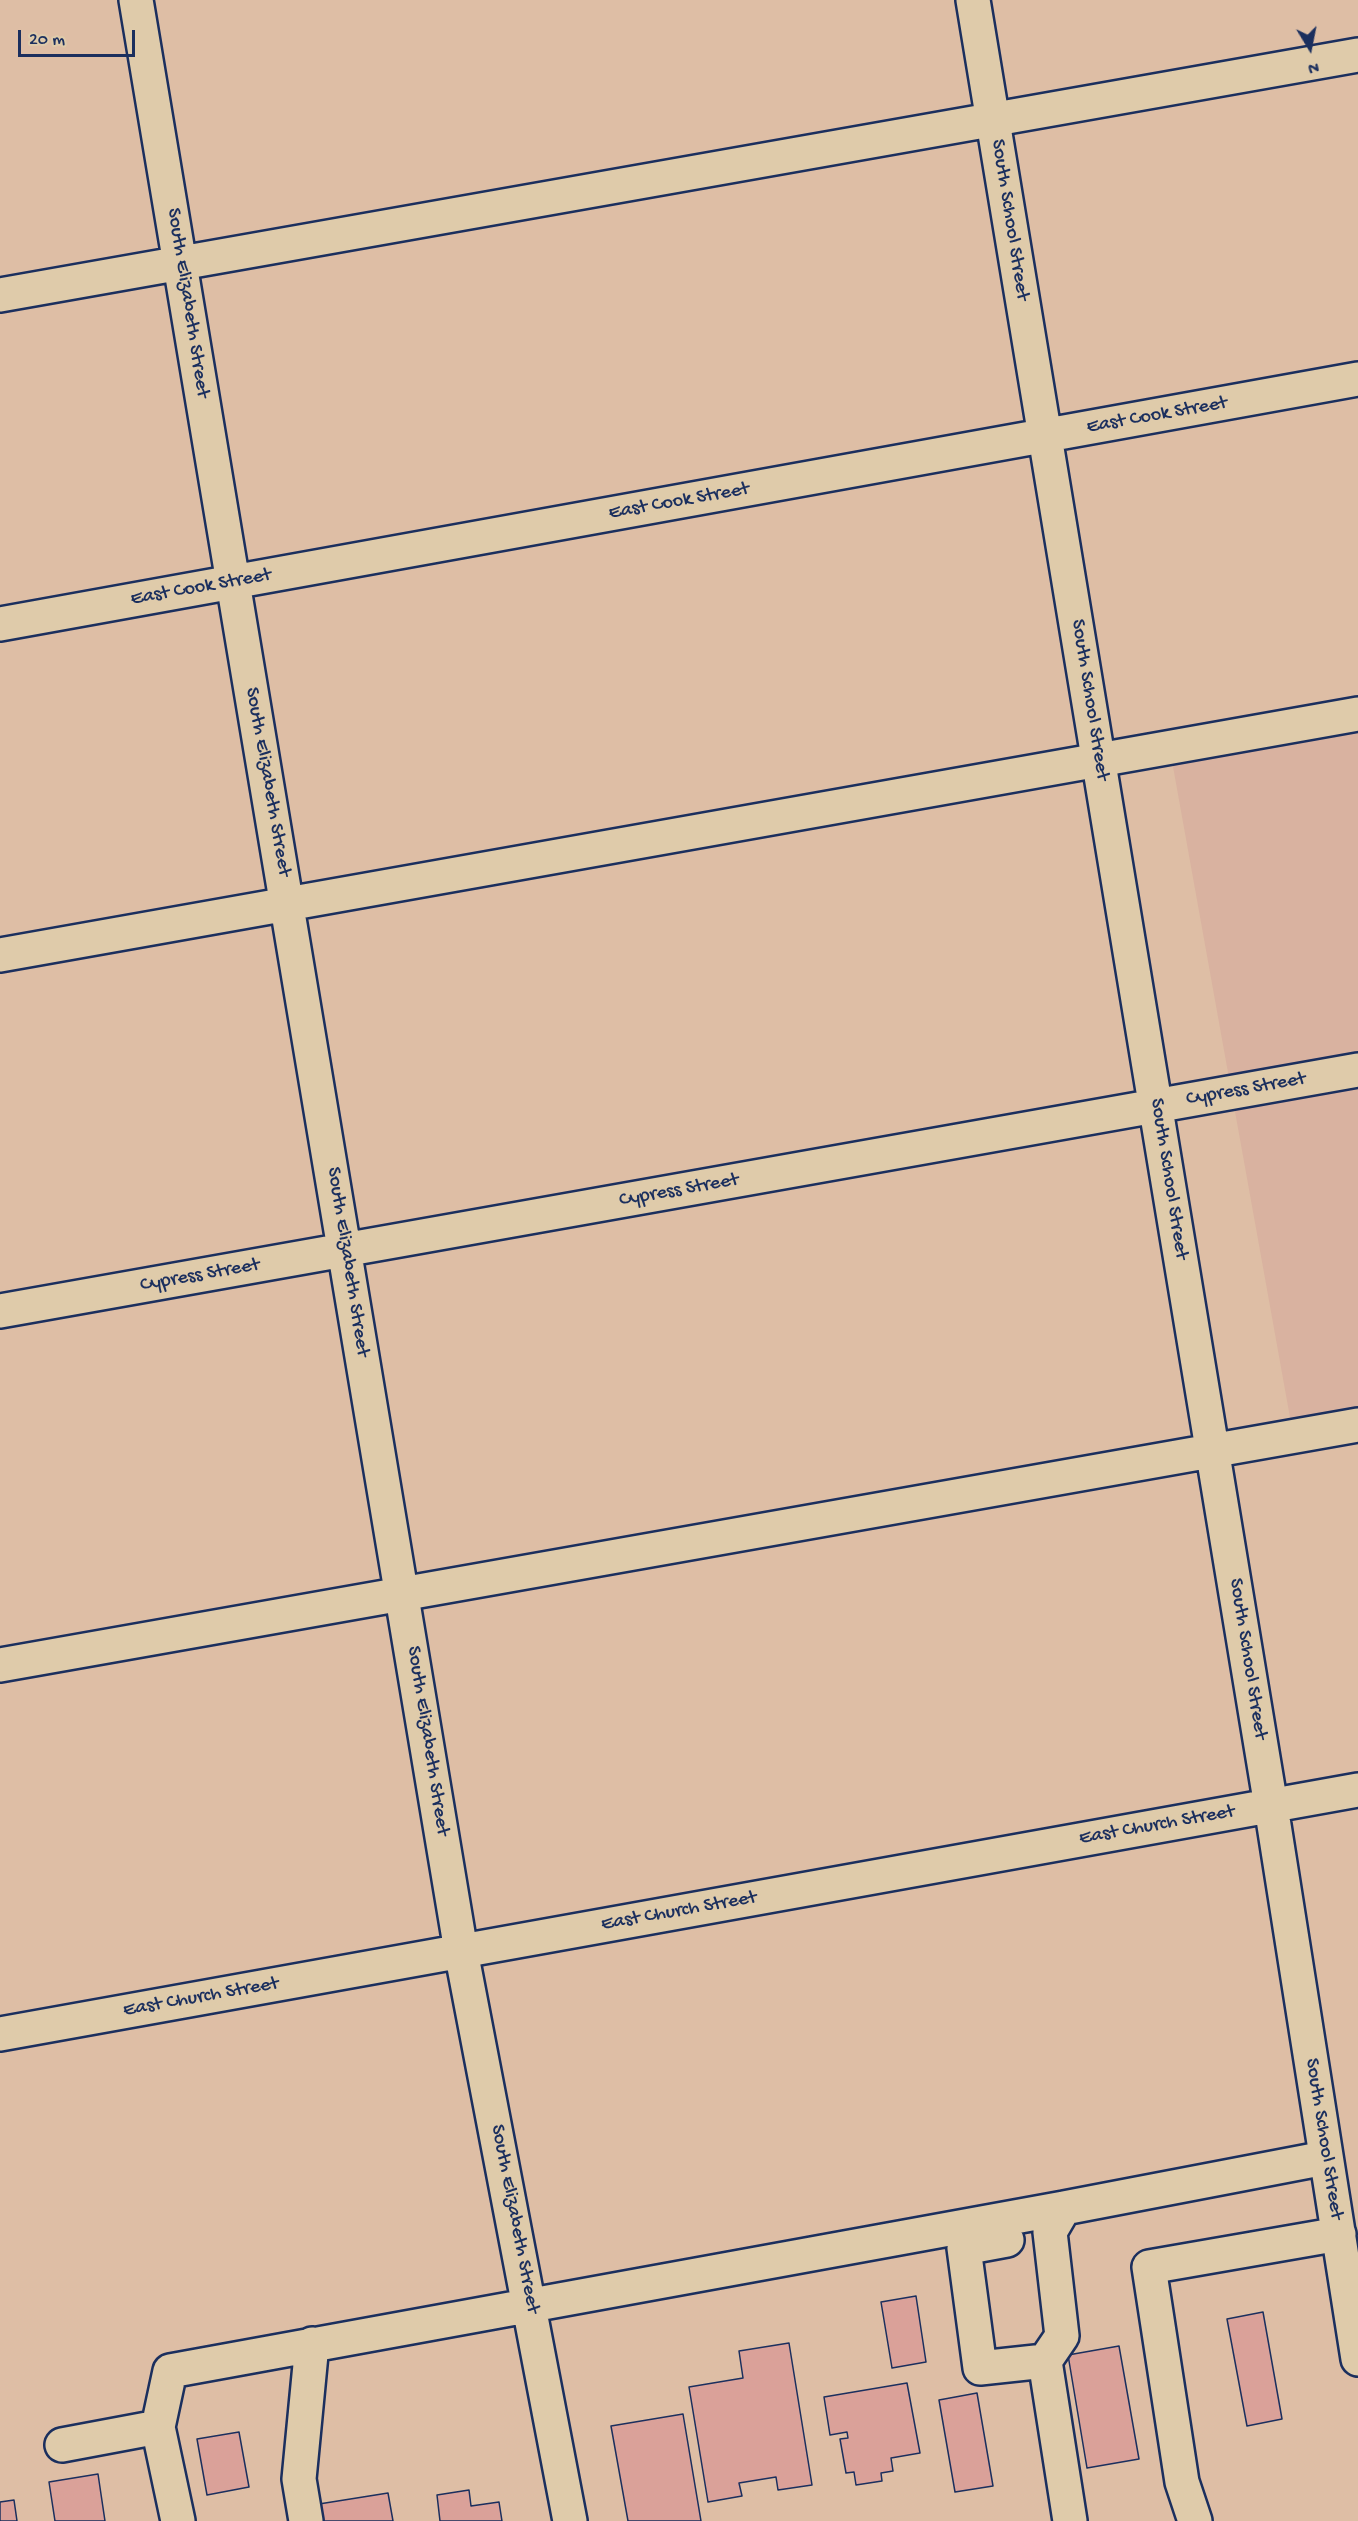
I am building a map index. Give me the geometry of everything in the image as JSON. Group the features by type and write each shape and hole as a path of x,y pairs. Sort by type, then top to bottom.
{"street":[{"name":"South Elizabeth Street","path":"136,0 461,1951 570,2521"},
{"name":"South School Street","path":"973,0 1271,1806 1358,2360"},
{"path":"0,296 1358,54"},
{"name":"East Cook Street","path":"0,624 1358,380"},
{"path":"0,954 1358,714"},
{"name":"Cypress Street","path":"0,1311 1358,1070"},
{"path":"0,1665 1358,1425"},
{"name":"East Church Street","path":"0,2034 1358,1790"},
{"path":"1045,2361 981,2368 964,2248 1057,2220 1325,2158"},
{"path":"178,2521 158,2427 170,2371 530,2304 1057,2220"},
{"path":"1057,2220 1062,2336 1045,2361 1070,2521"},
{"path":"1195,2521 1182,2482 1149,2266 1338,2234"},
{"path":"306,2521 299,2480 312,2344"},
{"path":"62,2445 158,2427"}],"shaded area":[{"path":"1358,728 1358,1411 1291,1423 1172,761"}],"building":[{"path":"916,2296 926,2362 892,2368 881,2302"},
{"path":"1263,2312 1282,2419 1247,2426 1227,2319"},
{"path":"789,2343 812,2485 778,2490 776,2477 739,2483 742,2496 708,2502 689,2387 743,2378 739,2351"},
{"path":"1119,2346 1139,2459 1087,2468 1068,2355"},
{"path":"907,2383 920,2453 891,2458 893,2471 881,2473 882,2481 856,2485 854,2472 846,2473 840,2439 848,2438 847,2432 830,2435 824,2397"},
{"path":"977,2393 993,2486 955,2492 939,2400"},
{"path":"683,2414 701,2521 628,2521 611,2426"},
{"path":"239,2432 249,2487 207,2495 197,2439"},
{"path":"98,2474 105,2521 55,2521 49,2482"},
{"path":"469,2490 471,2506 499,2502 502,2521 440,2521 437,2495"},
{"path":"388,2493 393,2521 322,2521 319,2504"},
{"path":"14,2500 17,2521 0,2521 0,2502"}]}
